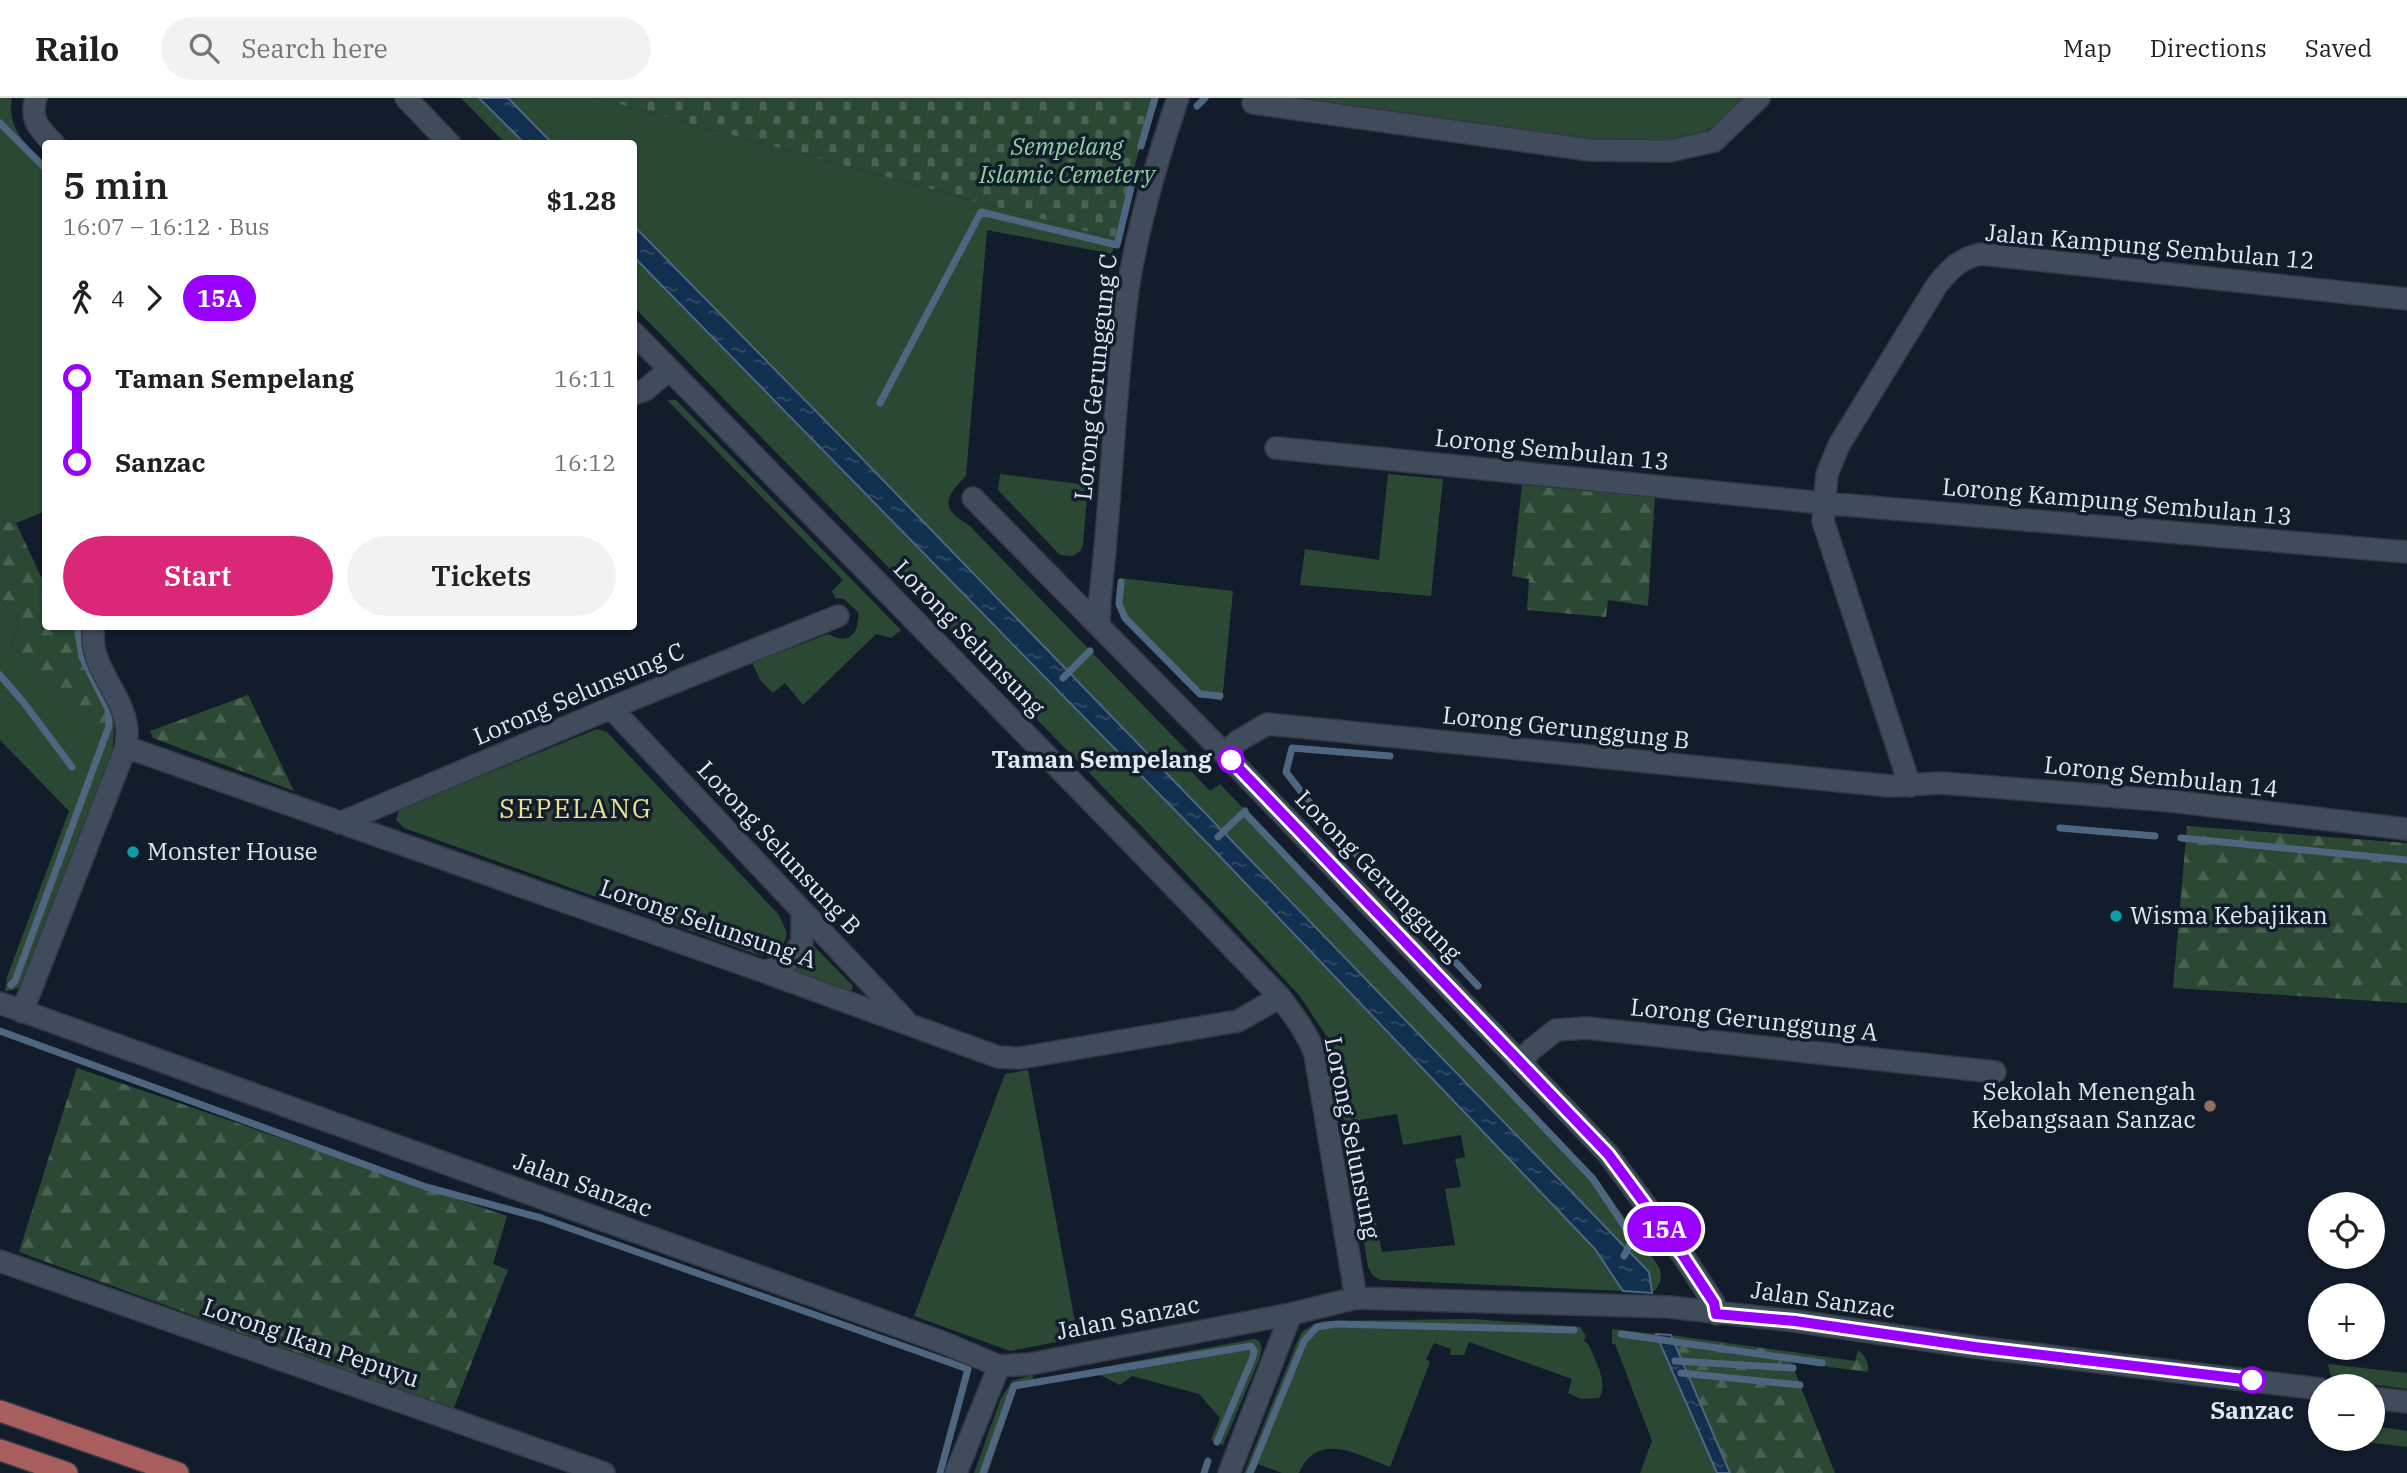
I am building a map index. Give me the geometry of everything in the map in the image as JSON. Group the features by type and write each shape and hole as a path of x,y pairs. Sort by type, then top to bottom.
{"main road":[{"path":"0,1411 178,1473"},
{"path":"0,1450 67,1473"}],"street":[{"path":"36,98 34,105 37,126 50,140"},
{"path":"406,98 446,140"},
{"name":"Lorong Gerunggung C","path":"1100,624 1100,598 1129,285 1139,233 1165,135 1178,98"},
{"path":"1253,103 1590,150 1669,151 1714,141 1759,98"},
{"name":"Jalan Kampung Sembulan 12","path":"1823,503 1827,474 1839,445 1937,285 1950,268 1965,257 1981,254 2407,299"},
{"name":"Lorong Selunsung","path":"637,336 1280,997 1308,1036 1315,1055 1356,1298"},
{"path":"637,393 645,390 669,370"},
{"name":"Lorong Sembulan 13","path":"1276,448 1823,503"},
{"name":"Lorong Gerunggung","path":"973,498 1100,624 1608,1154 1684,1257 1714,1303 1716,1314"},
{"path":"1823,503 1823,521 1910,786"},
{"name":"Lorong Kampung Sembulan 13","path":"1823,503 2407,552"},
{"name":"Lorong Selunsung C","path":"340,823 611,708 838,616"},
{"path":"22,1012 126,747 127,729 120,705 99,666 91,640 93,630"},
{"name":"Lorong Selunsung B","path":"611,708 908,1024"},
{"name":"Lorong Gerunggung B","path":"1225,754 1238,741 1267,724 1910,786"},
{"name":"Lorong Selunsung A","path":"126,747 998,1057 1020,1058 1238,1021 1280,997"},
{"name":"Lorong Sembulan 14","path":"1910,786 1941,783 2171,801 2407,830"},
{"path":"765,972 787,963 802,942 802,911"},
{"name":"Jalan Sanzac","path":"0,1003 942,1342 999,1366 1030,1364 1291,1314 1356,1298 1669,1307 2308,1388"},
{"name":"Lorong Gerunggung A","path":"1520,1062 1556,1030 1587,1028 1995,1072"},
{"name":"Lorong Ikan Pepuyu","path":"0,1262 604,1473"},
{"path":"1229,1473 1291,1314"},
{"path":"956,1473 999,1366"},
{"path":"2385,1399 2407,1402"}],"green space":[{"path":"0,98 12,98 11,109 15,127 25,143 42,161 42,513 16,523 0,521"},
{"path":"461,98 479,98 521,140 502,140"},
{"path":"508,98 596,98 1115,239 1112,254 987,230 966,476 950,496 949,507 1196,760 1188,768 1210,791 1220,784 1596,1177 1659,1267 1661,1278 1655,1291 1652,1293 1649,1272 637,229 637,140 549,140"},
{"name":"Sempelang Islamic Cemetery","path":"596,98 1153,98 1115,239"},
{"path":"1297,98 1745,98 1729,114 1698,134 1681,139 1646,142 1605,141"},
{"path":"637,260 1210,846 1595,1249 1623,1291 1381,1280 1373,1276 1368,1267 1352,1170 1365,1169 1382,1252 1455,1245 1445,1189 1461,1187 1455,1159 1465,1157 1461,1135 1403,1145 1397,1114 1359,1120 1361,1134 1347,1136 1327,1037 1299,995 1144,829 637,310"},
{"path":"667,400 676,400 901,630 891,638 876,634 803,705 785,683 773,693 761,681 752,663 828,634 847,638 855,631 858,612 844,599 835,598 832,591 843,580"},
{"path":"1000,474 1088,485 1083,545 1080,551 1073,556 1060,555 998,490"},
{"path":"1388,474 1443,479 1431,596 1300,585 1305,549 1379,560"},
{"path":"1522,485 1655,496 1648,606 1608,600 1606,617 1527,610 1529,579 1512,576"},
{"path":"0,521 16,523 42,579 42,630 81,630 83,649 113,714 113,748 12,645 19,621 0,600"},
{"path":"1120,578 1233,591 1222,701 1199,696 1123,618 1119,602"},
{"path":"0,600 19,621 12,645 113,748 29,976 19,987 5,991 7,977 69,811 0,740"},
{"path":"248,695 294,791 153,738 150,731"},
{"path":"597,729 607,732 779,915 787,933 777,952 767,956 755,954 404,828 396,820 399,810 404,807"},
{"path":"2187,826 2407,843 2407,1003 2173,988"},
{"path":"811,943 853,986 852,990 848,991 795,972 809,955"},
{"path":"77,1068 507,1216 493,1264 508,1270 453,1410 19,1252"},
{"path":"1028,1070 1078,1338 1010,1351 914,1316 1005,1074"},
{"path":"1473,1319 1580,1327 1602,1379 1599,1398 1581,1399 1568,1393 1572,1379 1469,1342 1464,1355 1450,1355 1451,1349 1434,1343 1426,1359 1430,1362 1390,1467 1352,1452 1328,1449 1317,1452 1307,1460 1299,1473 1282,1473 1258,1464 1254,1473 1244,1473 1302,1332 1324,1321"},
{"path":"1612,1329 1656,1334 1717,1473 1640,1473 1652,1441 1615,1344 1612,1344"},
{"path":"1671,1335 1855,1361 1858,1350 1866,1360 1868,1372 1791,1362 1835,1473 1730,1473"},
{"path":"1254,1339 1259,1341 1262,1348 1259,1360 1223,1445 1211,1440 1220,1418 1199,1394 1132,1376 1120,1385 1098,1374 1016,1388 988,1473 974,1473 1001,1398 1012,1381 1032,1375 1034,1380"},
{"path":"2328,1364 2407,1373 2407,1389 2385,1386 2385,1374 2330,1374"},
{"path":"2385,1428 2407,1431 2407,1447 2385,1444"}],"water":[{"path":"479,98 508,98 549,140 521,140"},
{"path":"637,229 1649,1272 1652,1293 1623,1291 1595,1249 1210,846 637,260"},
{"path":"1656,1334 1671,1335 1730,1473 1717,1473"}],"waterway":[{"path":"1141,146 1155,98"},
{"path":"1197,106 1205,98"},
{"path":"0,123 42,165"},
{"path":"880,403 981,212 1117,245 1135,171"},
{"path":"1121,582 1119,604 1125,618 1200,694 1220,696"},
{"path":"11,985 15,981 109,726 108,709 82,657 78,630"},
{"path":"1063,678 1090,651"},
{"path":"0,675 72,767"},
{"path":"1313,807 1286,772 1292,748 1390,756"},
{"path":"1218,837 1245,811"},
{"path":"1244,812 1593,1179 1633,1239 1624,1256"},
{"path":"1331,827 1430,935"},
{"path":"2060,828 2155,836"},
{"path":"2181,838 2407,860"},
{"path":"1447,953 1478,986"},
{"path":"0,1031 426,1187 541,1218 968,1369 940,1473"},
{"path":"1250,1473 1304,1341 1317,1327 1336,1324 1574,1330"},
{"path":"1621,1334 1822,1363"},
{"path":"983,1473 1014,1386 1251,1346 1253,1357 1217,1442"},
{"path":"1675,1361 1793,1368"},
{"path":"1681,1373 1800,1385"},
{"path":"1204,1473 1208,1461"}],"bus line":[{"name":"15A","path":"1231,760 1608,1154 1684,1257 1714,1303 1716,1314 1740,1314 1975,1347 2252,1380"}],"place":[{"name":"Taman Sempelang","path":"1231,760"},
{"name":"Monster House","path":"133,852"},
{"name":"Wisma Kebajikan","path":"2116,916"},
{"name":"Sekolah Menengah Kebangsaan Sanzac","path":"2210,1106"},
{"name":"Sanzac","path":"2252,1380"}],"district":[{"name":"SEPELANG","path":"576,809"}]}
